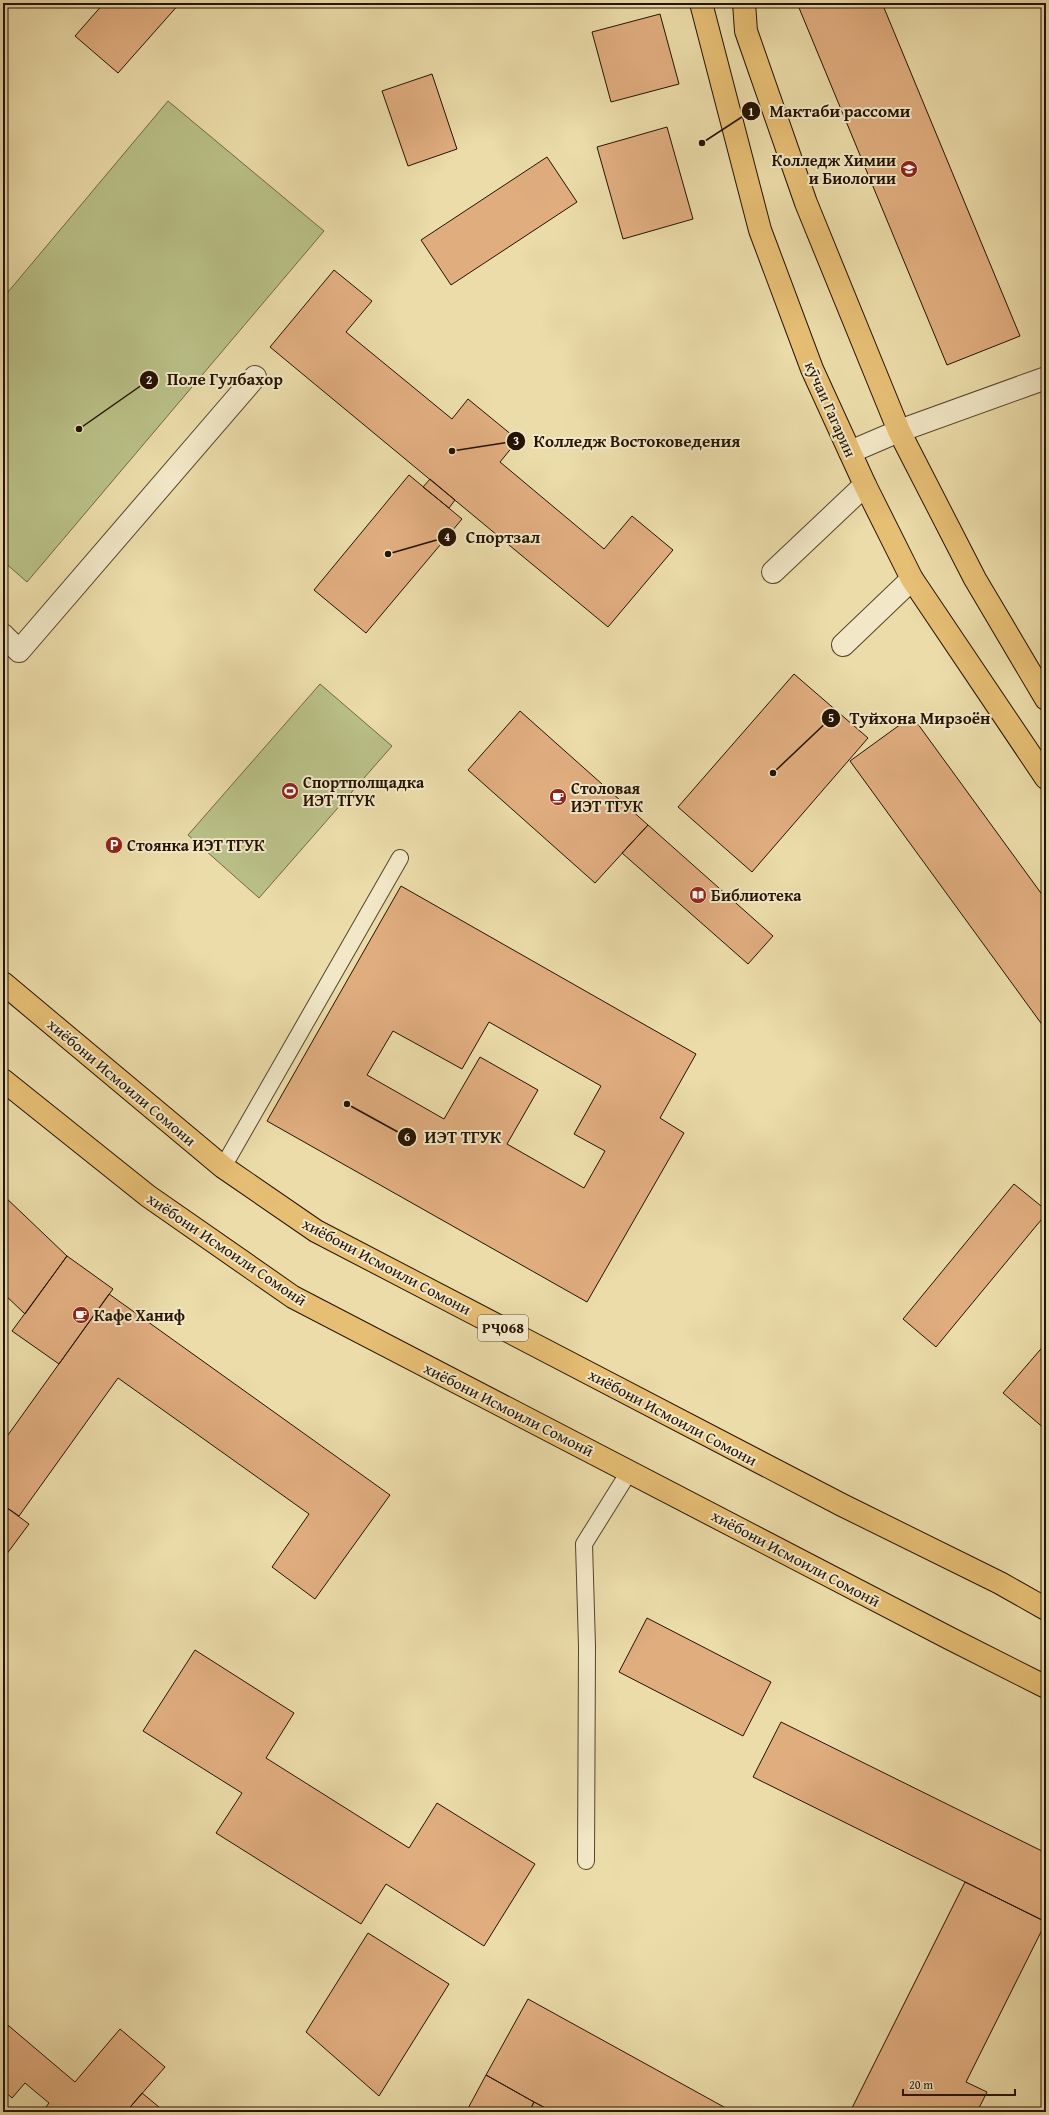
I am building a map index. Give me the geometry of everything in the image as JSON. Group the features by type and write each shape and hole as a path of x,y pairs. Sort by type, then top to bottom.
{"main road":[{"name":"кӯчаи Гагарин","path":"701,3 760,230 812,369 865,485 912,579 1046,778"},
{"path":"744,3 746,31 806,202 899,431 975,579 1046,699"},
{"name":"хиёбони Исмоили Сомони","path":"3,983 223,1167 316,1231 842,1505 1000,1583 1046,1608"},
{"name":"хиёбони Исмоили Сомонӣ","path":"3,1080 148,1196 293,1297 1046,1687"}],"street":[{"path":"3,635 19,651 255,377"},
{"path":"850,452 899,431 1046,378"},
{"path":"773,572 865,485"},
{"path":"843,645 912,579"}],"lane":[{"path":"223,1167 400,858"},
{"path":"586,1861 587,1646 584,1544 629,1472"}],"green space":[{"path":"168,101 324,231 27,582 3,561 3,298"},
{"name":"Спортполщадка ИЭТ ТГУК","path":"320,684 392,746 259,898 188,835"}],"building":[{"path":"104,3 180,3 118,73 75,36"},
{"name":"Колледж Химии и Биологии","path":"797,3 882,3 1020,336 947,365"},
{"path":"660,14 679,84 611,102 592,32"},
{"path":"432,74 457,149 408,166 382,91"},
{"path":"667,127 693,219 623,239 597,147"},
{"path":"547,157 577,202 451,285 421,240"},
{"path":"334,270 372,301 346,332 452,419 468,399 518,440 500,462 604,549 632,516 673,550 608,627 270,347"},
{"path":"409,475 462,519 366,633 314,590"},
{"path":"430,479 455,500 449,508 423,487"},
{"path":"794,674 868,738 752,872 678,807"},
{"name":"Столовая ИЭТ ТГУК","path":"520,711 648,825 595,883 468,770"},
{"path":"912,716 1046,900 1046,1030 850,761"},
{"name":"Библиотека","path":"648,825 773,936 748,964 622,853"},
{"path":"401,886 696,1054 660,1118 684,1133 587,1302 267,1121","holes":["489,1022 601,1086 574,1134 605,1151 584,1188 507,1144 538,1090 480,1057 444,1119 367,1075 393,1031 462,1069"]},
{"path":"1014,1184 1046,1210 1046,1214 936,1347 903,1319"},
{"path":"3,1195 67,1256 25,1314 3,1293"},
{"path":"67,1256 113,1289 59,1364 12,1331"},
{"path":"109,1294 390,1495 315,1599 272,1567 309,1514 118,1378 19,1516 3,1505 3,1442"},
{"path":"1046,1343 1046,1430 1003,1393"},
{"path":"3,1505 29,1524 3,1559"},
{"path":"647,1618 771,1682 743,1736 619,1672"},
{"path":"195,1650 294,1713 266,1758 409,1848 437,1803 535,1864 484,1946 386,1884 361,1924 216,1833 242,1793 143,1731"},
{"path":"781,1722 1046,1853 1046,1922 753,1777"},
{"path":"965,1882 1046,1922 966,2082 987,2092 977,2112 850,2112"},
{"path":"368,1933 449,1984 379,2096 306,2032"},
{"path":"528,1999 733,2112 553,2112 534,2102 486,2075"},
{"path":"3,2021 75,2082 120,2029 165,2067 126,2112 42,2112 49,2103 25,2083 12,2098 3,2090"},
{"path":"486,2075 534,2102 529,2112 466,2112"},
{"path":"142,2093 165,2112 126,2112"},
{"path":"534,2102 553,2112 529,2112"}],"place":[{"name":"Мактаби рассоми","path":"702,143"},
{"name":"Колледж Химии и Биологии","path":"909,169"},
{"name":"Поле Гулбахор","path":"79,429"},
{"name":"Колледж Востоковедения","path":"452,451"},
{"name":"Спортзал","path":"388,554"},
{"name":"Туйхона Мирзоён","path":"773,773"},
{"name":"Спортполщадка ИЭТ ТГУК","path":"290,791"},
{"name":"Столовая ИЭТ ТГУК","path":"558,797"},
{"name":"Стоянка ИЭТ ТГУК","path":"114,845"},
{"name":"Библиотека","path":"698,895"},
{"name":"ИЭТ ТГУК","path":"347,1104"},
{"name":"Кафе Ханиф","path":"81,1315"}]}
